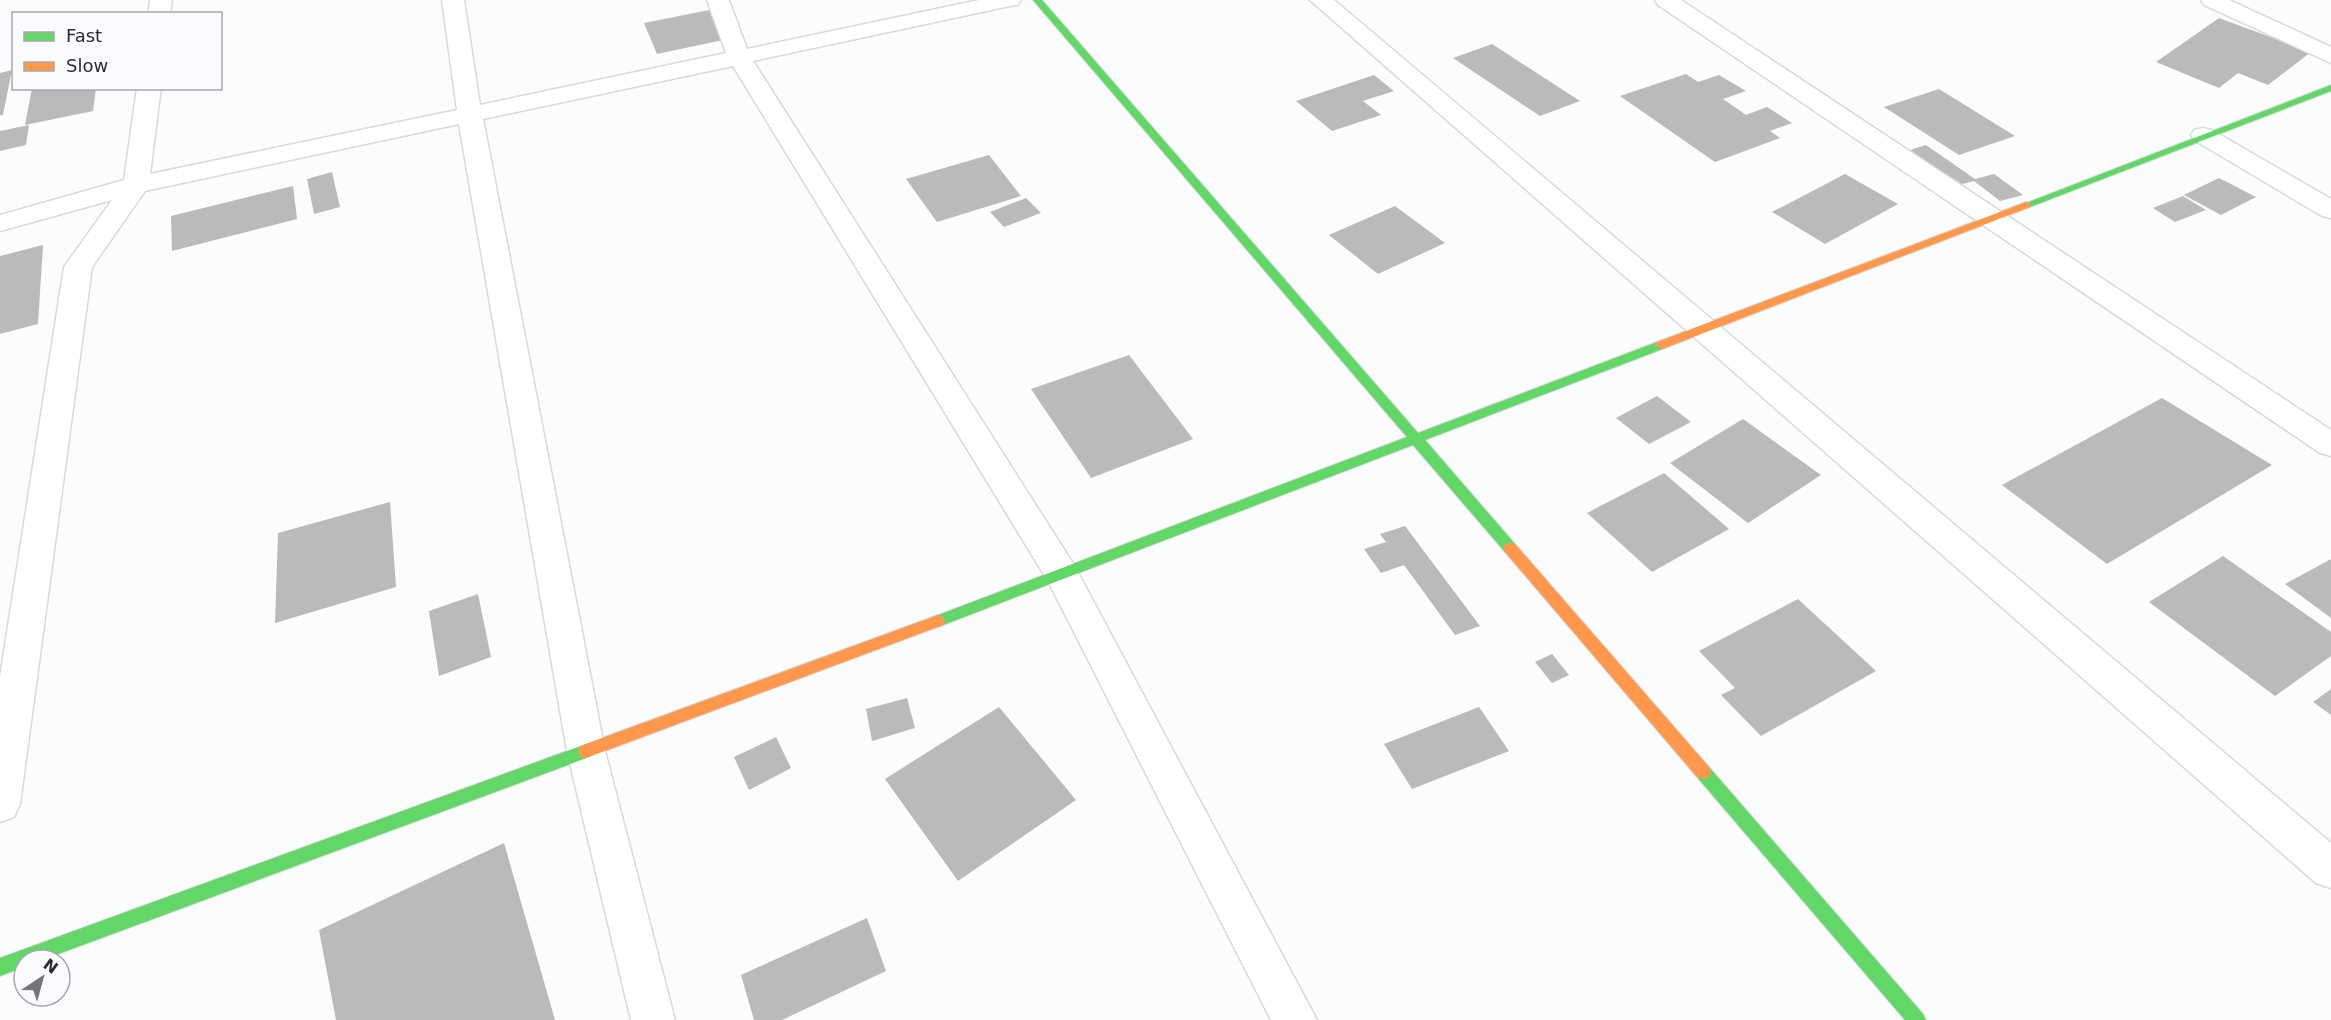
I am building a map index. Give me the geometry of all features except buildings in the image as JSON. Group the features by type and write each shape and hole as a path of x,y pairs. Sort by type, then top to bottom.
{"street":[{"path":"453,0 470,115 586,751 653,1020"},
{"path":"718,0 739,57 1062,575 1295,1020"},
{"path":"0,223 136,185 1010,0"},
{"path":"1037,0 1917,1020"},
{"path":"1321,0 2331,869"},
{"path":"1666,0 2331,445"},
{"path":"2212,0 2331,56"},
{"path":"0,967 1062,575 2203,135 2331,88"},
{"path":"0,804 78,267 136,185 149,90"},
{"path":"2203,135 2331,210"}],"traffic: fast":[{"path":"1037,0 1510,548"},
{"path":"2026,205 2331,88"},
{"path":"938,621 1661,345"},
{"path":"0,967 586,751"},
{"path":"1703,772 1917,1020"}],"traffic: slow":[{"path":"1661,345 2026,205"},
{"path":"1510,548 1703,772"},
{"path":"586,751 938,621"}]}
